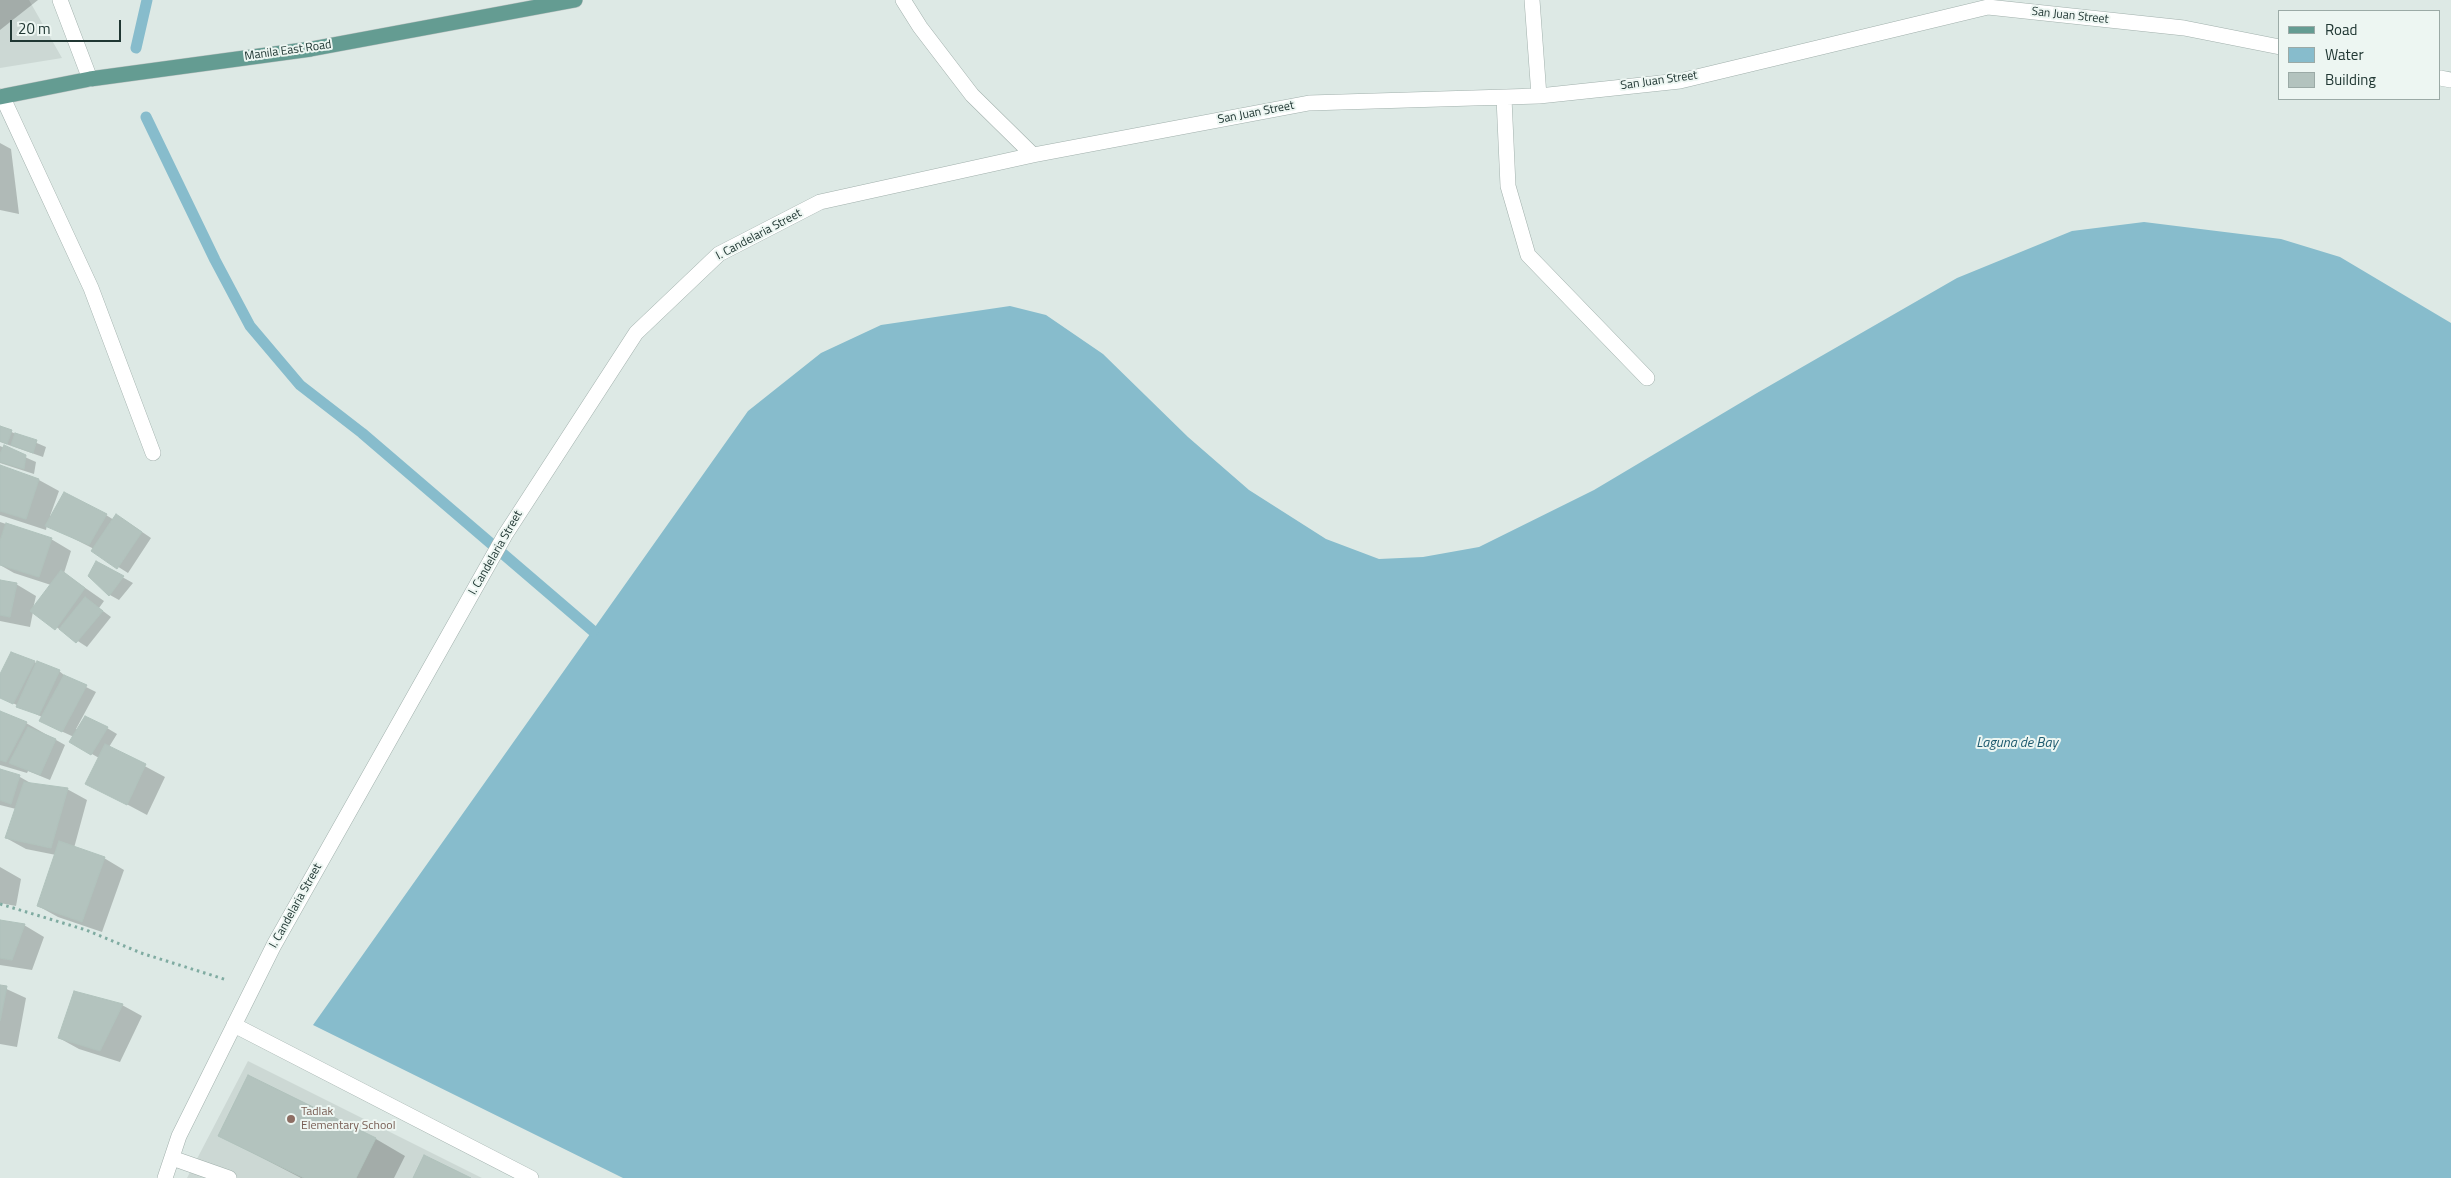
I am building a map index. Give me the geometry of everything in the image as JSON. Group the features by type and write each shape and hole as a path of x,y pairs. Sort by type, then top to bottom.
{"main road":[{"name":"Manila East Road","path":"1,97 90,79 311,49 574,0"}],"street":[{"path":"60,0 90,79"},
{"path":"903,0 920,27 972,95 1033,155"},
{"path":"1532,0 1538,96"},
{"name":"San Juan Street","path":"1033,155 1309,103 1538,96 1680,81 1988,7 2184,28 2278,47"},
{"path":"1,97 91,288 153,453"},
{"path":"1504,98 1508,186 1528,255 1647,378"},
{"name":"I. Candelaria Street","path":"165,1178 179,1136 274,945 505,535 636,333 718,254 820,202 1033,155"},
{"path":"234,1026 532,1178"},
{"path":"172,1158 229,1178"}],"path":[{"path":"0,904 86,930 141,952 253,988"}],"shaded area":[{"path":"0,0 29,0 62,58 0,68"},
{"name":"Tadlak Elementary School","path":"248,1061 482,1178 187,1178"}],"water":[{"name":"Laguna de Bay","path":"2144,222 2281,239 2340,257 2451,323 2451,1178 623,1178 313,1025 748,411 821,353 881,325 1010,306 1046,315 1103,354 1188,437 1249,490 1326,539 1379,559 1423,557 1479,547 1594,490 1757,393 1957,278 2072,231"}],"building":[{"path":"0,426 12,430 7,444 0,441"},
{"path":"15,433 37,440 33,453 11,445"},
{"path":"4,445 26,455 24,469 0,462 0,454"},
{"path":"0,465 39,479 26,519 0,511"},
{"path":"64,492 107,514 89,545 45,526"},
{"path":"116,514 142,532 117,569 91,551"},
{"path":"6,523 52,538 39,577 0,565 0,541"},
{"path":"96,561 124,576 109,596 88,576"},
{"path":"61,570 85,588 55,630 30,611"},
{"path":"0,580 17,583 10,617 0,615"},
{"path":"85,597 103,611 76,643 59,629"},
{"path":"11,652 35,661 13,704 0,698 0,674"},
{"path":"37,661 60,670 39,715 16,707"},
{"path":"64,675 87,685 62,732 39,721"},
{"path":"0,711 27,722 6,762 0,760"},
{"path":"85,716 108,727 91,755 69,742"},
{"path":"28,727 56,739 40,775 9,763"},
{"path":"105,744 146,764 127,805 85,784"},
{"path":"0,769 20,775 11,804 0,800"},
{"path":"24,782 68,788 51,848 5,838"},
{"path":"59,841 105,857 82,922 37,906"},
{"path":"0,920 25,924 12,960 0,958"},
{"path":"0,985 7,986 0,1021"},
{"path":"74,991 123,1004 100,1051 58,1038"},
{"path":"248,1075 376,1138 356,1178 304,1178 218,1136"},
{"path":"424,1155 471,1178 413,1178"}],"waterway":[{"path":"136,48 147,0"},
{"path":"146,117 215,260 250,326 300,385 362,433 593,631"}],"place":[{"name":"Tadlak Elementary School","path":"291,1119"}]}
